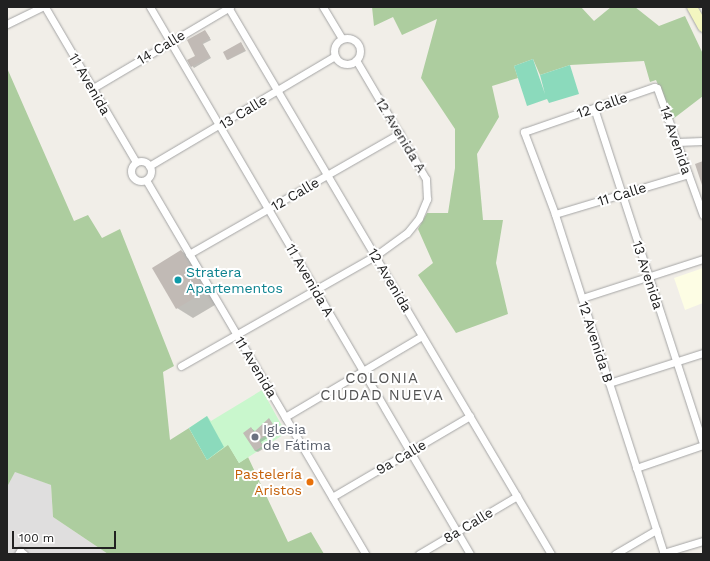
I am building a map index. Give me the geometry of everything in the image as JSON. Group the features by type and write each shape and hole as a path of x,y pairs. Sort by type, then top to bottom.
{"street":[{"path":"7,24 45,7"},
{"name":"11 Avenida","path":"45,7 136,162"},
{"name":"11 Avenida A","path":"150,7 470,554"},
{"name":"14 Calle","path":"92,88 229,7"},
{"name":"12 Avenida","path":"229,7 550,554"},
{"path":"323,7 342,39"},
{"path":"692,7 703,28"},
{"path":"342,39 353,39 359,45 360,53 356,60 345,63 336,56 335,46 342,39"},
{"name":"13 Calle","path":"150,166 220,126 336,56"},
{"name":"12 Avenida A","path":"356,60 426,179 428,188 427,199 419,218 407,233 375,256"},
{"name":"12 Calle","path":"524,132 654,87 657,88"},
{"name":"14 Avenida","path":"657,88 703,215"},
{"name":"13 Avenida","path":"594,108 703,444"},
{"name":"12 Avenida B","path":"524,132 555,214 664,553"},
{"name":"12 Calle","path":"189,254 400,133"},
{"path":"677,142 703,141"},
{"path":"142,161 150,166 151,172 146,180 139,181 132,176 130,170 136,162 142,161"},
{"name":"11 Calle","path":"555,214 688,174"},
{"name":"11 Avenida","path":"146,180 365,554"},
{"path":"181,366 237,336 375,256"},
{"path":"582,298 703,259"},
{"path":"286,417 422,336"},
{"path":"609,383 703,353"},
{"name":"9a Calle","path":"332,497 470,416"},
{"path":"636,468 703,444"},
{"name":"8a Calle","path":"419,554 517,496"},
{"path":"615,554 656,530"},
{"path":"664,553 703,541"}],"shaded area":[{"path":"703,268 703,303 685,310 674,278"},
{"path":"15,471 51,485 53,517 108,554 7,554 7,487"}],"green space":[{"path":"372,7 581,7 594,21 611,7 635,7 659,26 685,16 703,54 703,96 673,119 656,80 650,82 644,61 570,65 540,75 533,59 514,66 518,78 492,86 499,117 477,154 483,220 503,220 496,263 508,314 456,333 418,275 433,263 418,229 427,213 448,213 455,168 455,129 421,78 437,19 402,35 393,17 374,26"},
{"path":"533,59 545,94 540,75 570,65 579,94 549,103 547,99 527,106 514,66"},
{"path":"7,68 74,221 88,215 102,238 120,229 174,366 163,372 170,440 189,428 207,460 228,444 239,463 248,457 288,542 311,532 324,554 108,554 53,517 51,485 15,472 7,487"},
{"path":"262,390 286,433 239,463 228,445 207,460 189,428 207,416 211,421"},
{"path":"207,416 224,447 207,460 189,428"}],"building":[{"path":"205,30 210,38 202,43 210,57 191,67 187,60 195,56 187,40"},
{"path":"241,42 245,50 227,60 223,52"},
{"path":"703,161 703,185 702,185 695,164"},
{"name":"Stratera Apartementos","path":"181,250 204,292 176,309 152,268"},
{"name":"Iglesia de Fátima","path":"269,418 276,429 259,440 263,446 255,451 243,433 251,427 254,432"}],"place":[{"name":"Stratera Apartementos","path":"178,280"},
{"name":"Iglesia de Fátima","path":"255,437"},
{"name":"Pastelería Aristos","path":"310,482"}],"district":[{"name":"COLONIA CIUDAD NUEVA","path":"382,386"}]}
